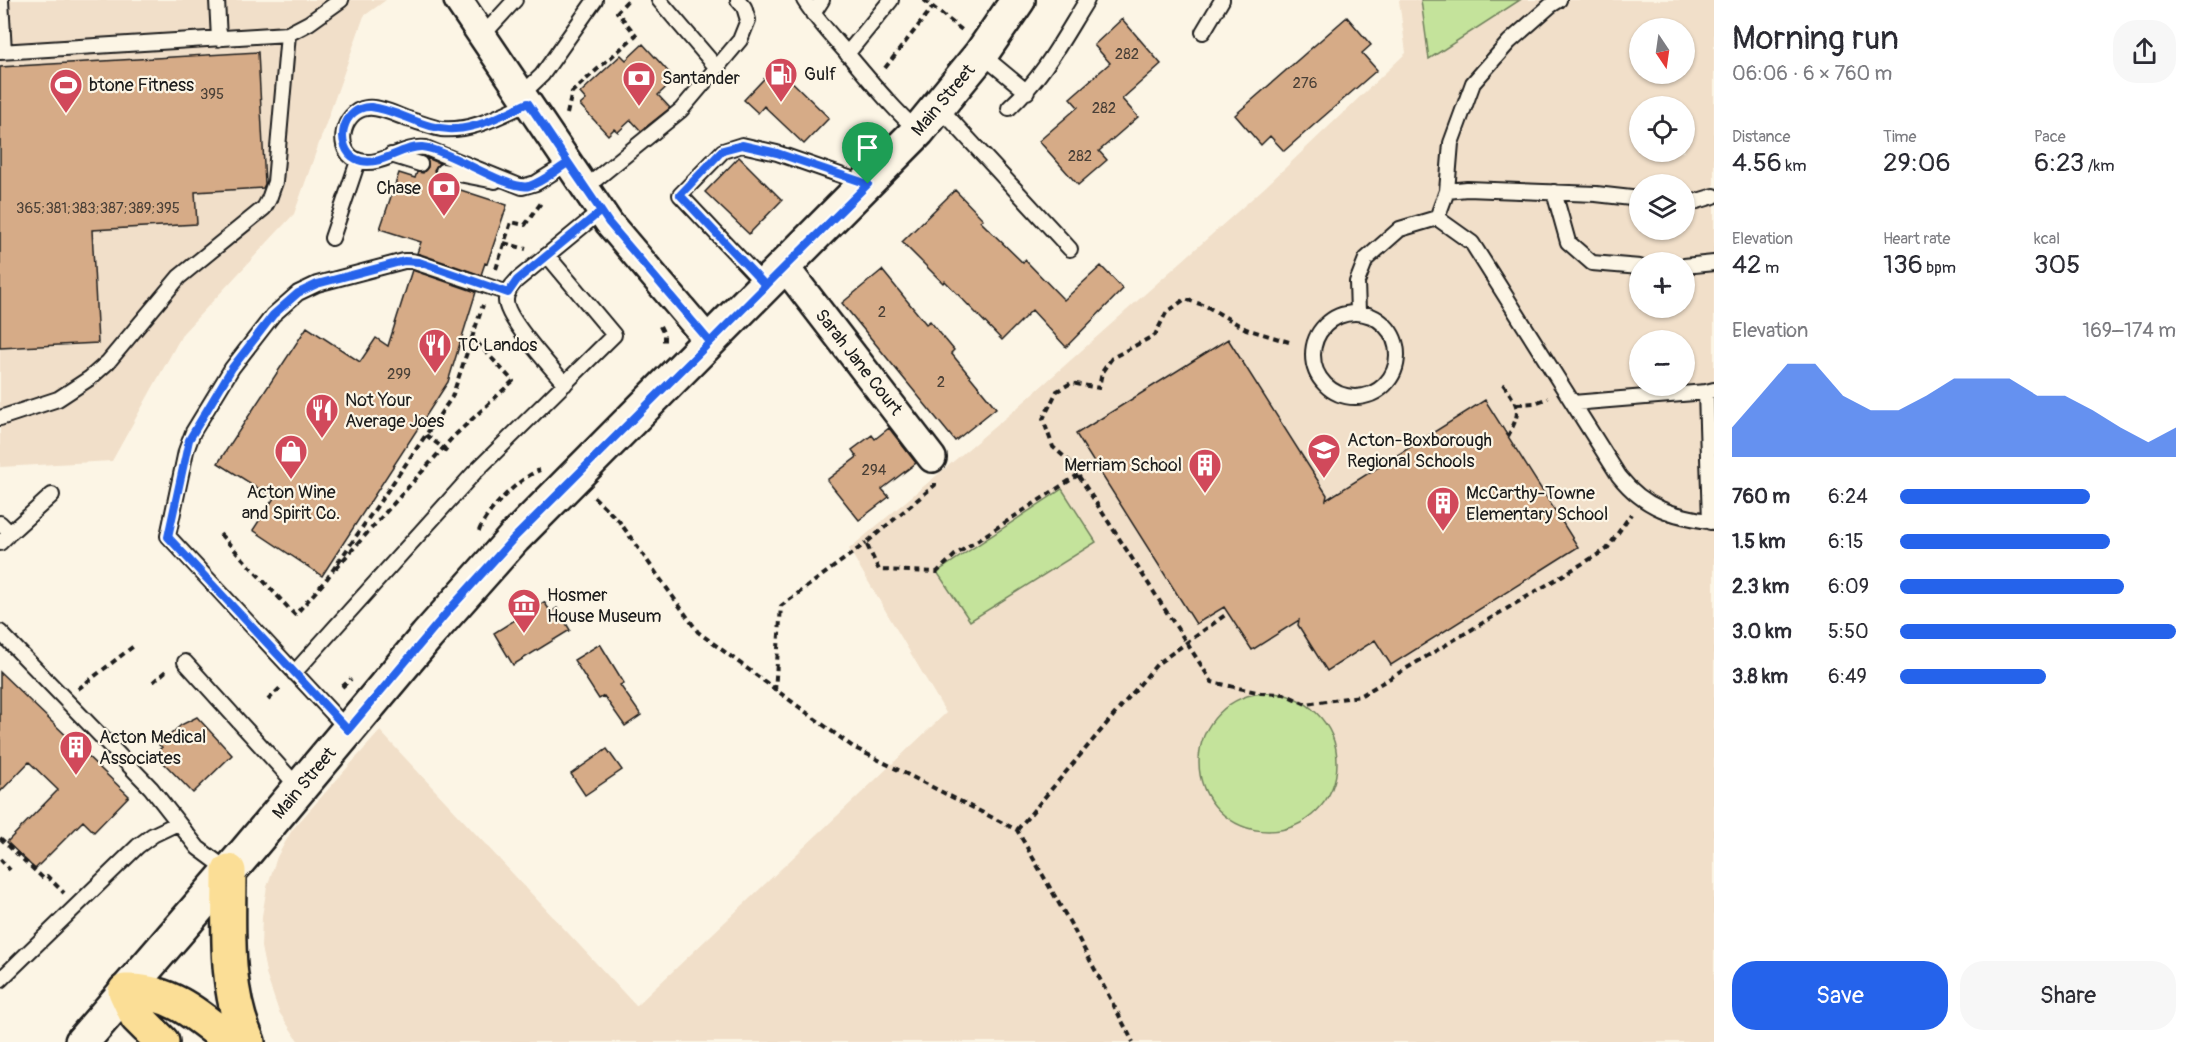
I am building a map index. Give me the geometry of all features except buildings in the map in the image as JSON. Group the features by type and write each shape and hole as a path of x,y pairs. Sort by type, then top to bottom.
{"highway":[{"path":"229,871 231,973 238,1017 248,1042"},
{"path":"162,1042 137,1017 125,991 144,991 164,995 192,1012 231,1042"}],"main road":[{"name":"Main Street","path":"82,1042 449,610 514,538 918,132 939,107 976,45 1018,0"}],"street":[{"path":"458,0 625,244 710,342"},
{"name":"Sarah Jane Court","path":"775,277 932,458"}],"lane":[{"path":"2,0 2,52 288,34 309,23 341,0"},
{"path":"217,0 219,39"},
{"path":"482,36 515,0"},
{"path":"568,163 532,185 522,187 426,148 412,148 372,161 358,161 346,150 343,131 352,114 364,108 377,109 435,128 457,129 476,125 525,99 596,0"},
{"path":"659,0 717,68"},
{"path":"585,188 681,110 740,40 748,20 744,7 738,0"},
{"path":"804,0 813,14 872,84 918,132"},
{"path":"813,14 822,0"},
{"path":"847,54 891,0"},
{"path":"1009,108 1027,92 1042,72 1087,0"},
{"path":"1203,32 1222,0"},
{"path":"1437,218 1447,191 1451,143 1473,84 1509,42 1559,0"},
{"path":"0,418 58,399 90,378 108,362 179,277 264,208 275,182 288,34"},
{"path":"976,45 1027,92"},
{"path":"939,107 1070,249"},
{"path":"775,277 680,195 723,150 742,145 868,184"},
{"path":"390,155 420,164"},
{"path":"332,238 358,161"},
{"path":"443,171 512,184"},
{"path":"1447,191 1467,189 1554,192 1629,198"},
{"path":"1554,192 1568,242 1592,263 1629,266"},
{"path":"1695,202 1714,196"},
{"path":"565,384 513,321 506,306 508,293 517,280 601,211"},
{"path":"1358,312 1357,282 1366,259 1400,229 1437,218"},
{"path":"1437,218 1472,243 1572,403 1619,476 1632,492 1657,508 1680,516 1712,522 1710,391 1572,403"},
{"path":"294,673 474,473 614,335 547,255"},
{"path":"348,730 168,537 189,440 232,368 273,315 298,293 317,284 404,261 419,262 508,293"},
{"path":"1695,265 1714,263"},
{"path":"1358,312 1372,315 1384,323 1393,334 1398,347 1398,361 1393,375 1373,394 1359,397 1339,394 1322,382 1315,370 1312,356 1314,342 1321,329 1331,320 1344,314 1358,312"},
{"path":"3,533 52,495"},
{"path":"0,632 151,788 198,848 229,871"},
{"path":"186,662 299,788"},
{"path":"0,980 138,846 153,835 178,823"}],"path":[{"path":"561,118 568,113 572,92 636,35 617,12 628,0"},
{"path":"924,0 976,45"},
{"path":"872,84 933,7"},
{"path":"494,278 511,222 525,225 545,197"},
{"path":"326,580 452,397 485,299"},
{"path":"1289,342 1246,329 1206,306 1185,299 1166,313 1155,335 1112,358 1102,372 1100,388 1071,383 1057,391 1043,418 1053,447 1069,461 1212,682 1261,693 1284,694 1306,704 1360,696 1607,549 1631,514"},
{"path":"656,320 664,334 664,350"},
{"path":"220,534 295,615 445,449 513,381 472,337"},
{"path":"1503,384 1517,404 1515,422 1508,436"},
{"path":"1517,404 1534,403 1548,398"},
{"path":"426,435 445,449"},
{"path":"775,691 781,606 866,543 935,484 932,458"},
{"path":"477,537 480,527 495,506 534,472 542,469"},
{"path":"866,543 879,570 937,572 955,555 1078,475"},
{"path":"587,490 619,521 698,632 853,747 1017,830 1073,928 1133,1042"},
{"path":"1017,830 1157,664 1228,612"},
{"path":"69,705 75,691 135,645"},
{"path":"342,687 357,674"},
{"path":"268,700 280,688 287,696"},
{"path":"0,838 43,878 47,876 78,905"},
{"path":"0,859 10,870"}],"shaded area":[{"path":"0,0 386,0 364,16 294,214 183,333 112,461 0,467"},
{"name":"Acton-Boxborough Regional Schools","path":"1399,0 1714,0 1714,1042 299,1042 279,1012 267,977 261,947 262,916 267,887 277,857 292,830 380,731 636,1006 946,713 849,549 1017,408 1264,188 1406,53"}],"green space":[{"path":"1421,0 1520,0 1429,59"},
{"path":"1062,489 1096,542 970,621 937,572"},
{"path":"1268,693 1294,698 1317,713 1332,736 1337,762 1332,788 1317,811 1294,826 1268,831 1242,826 1219,811 1204,788 1199,762 1204,736 1219,713 1242,698"}],"place":[{"name":"Gulf","path":"781,103"},
{"name":"Santander","path":"639,107"},
{"name":"btone Fitness","path":"66,114"},
{"name":"Chase","path":"444,217"},
{"name":"TC Landos","path":"435,374"},
{"name":"Not Your Average Joes","path":"322,439"},
{"name":"Acton-Boxborough Regional Schools","path":"1324,479"},
{"name":"Acton Wine and Spirit Co.","path":"291,480"},
{"name":"Merriam School","path":"1205,494"},
{"name":"McCarthy-Towne Elementary School","path":"1443,532"},
{"name":"Hosmer House Museum","path":"524,634"},
{"name":"Acton Medical Associates","path":"76,776"}],"route":[{"path":"868,184 766,286 737,314 710,342 625,244 609,223 601,211 528,103 489,121 457,129 435,128 370,107 359,110 348,119 343,131 346,150 358,161 372,161 422,147 445,154 522,187 536,183 568,163 601,211 517,280 508,293 419,262 404,261 328,280 308,287 290,299 257,333 221,384 193,432 186,451 168,537 348,730 449,610 514,538 766,286 680,195 723,150 742,145 777,153 868,184"}]}
